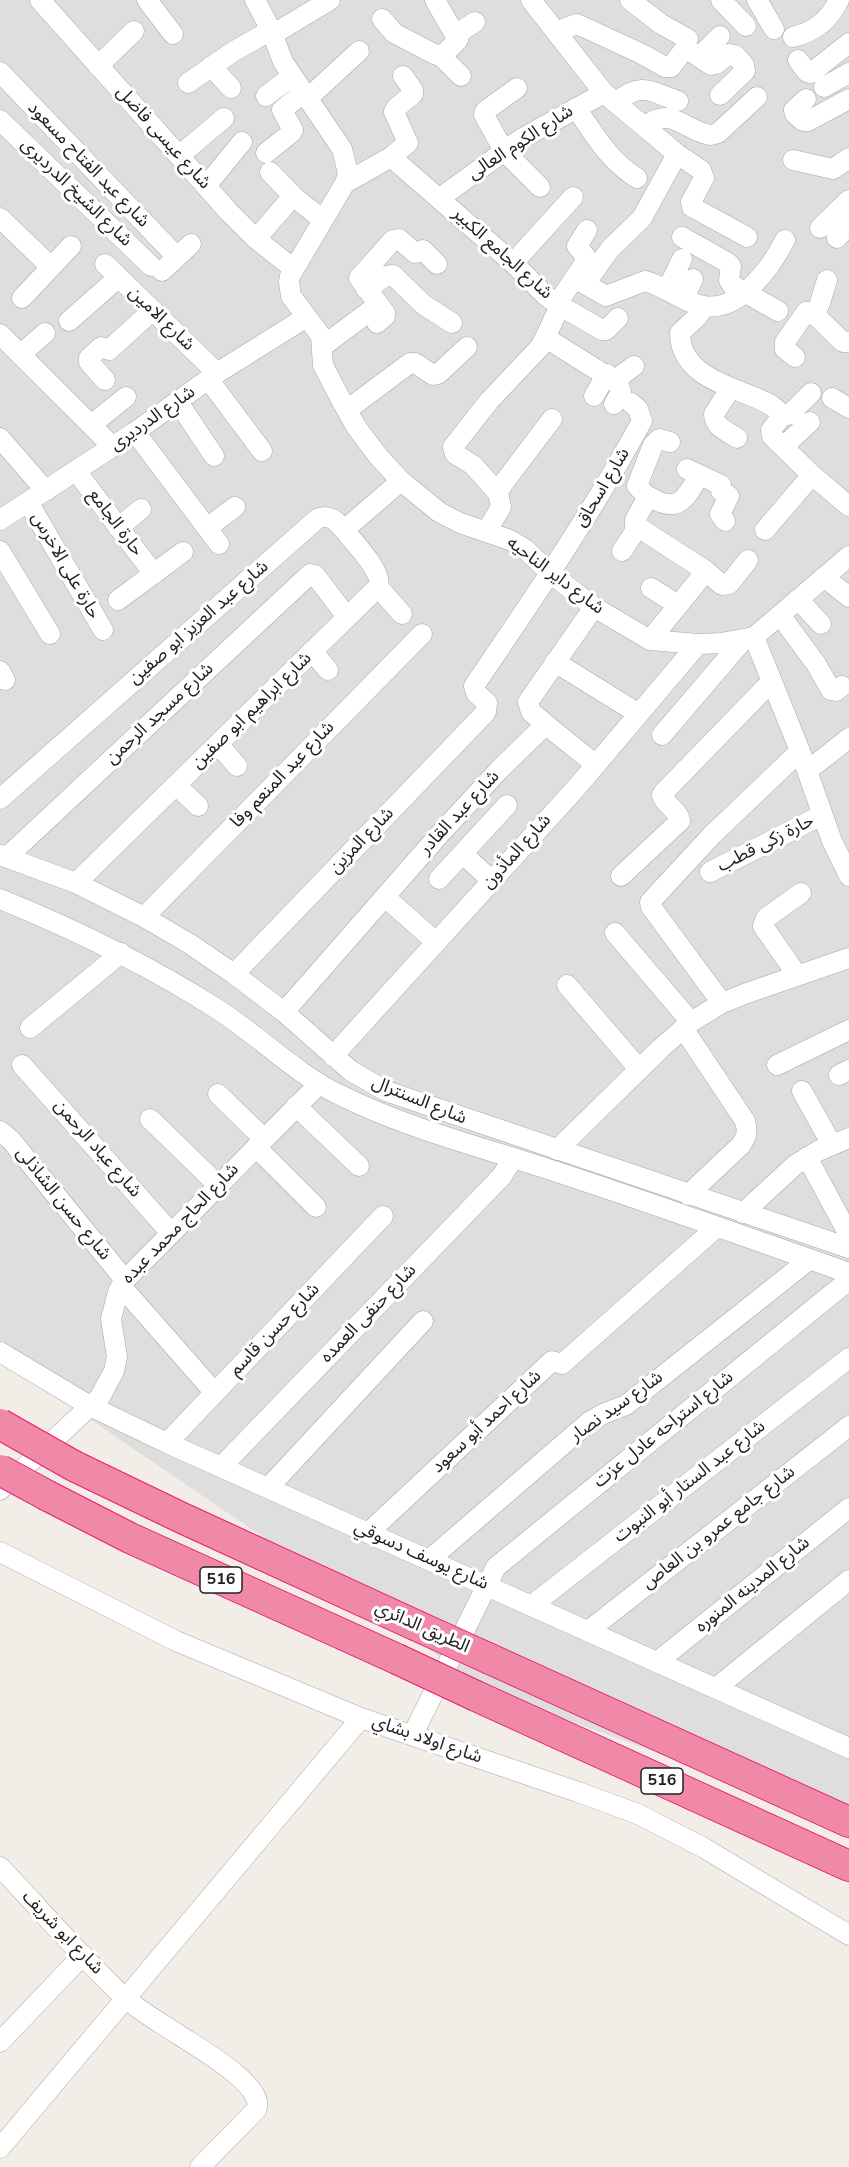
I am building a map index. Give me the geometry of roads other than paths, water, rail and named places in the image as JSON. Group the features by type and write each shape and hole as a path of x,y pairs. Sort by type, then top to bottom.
{"highway":[{"name":"الطريق الدائري","path":"0,1424 74,1466 182,1518 849,1822"},
{"name":"516","path":"0,1470 130,1538 849,1866"}],"street":[{"name":"شارع عيسى فاضل","path":"40,0 256,239 294,269"},
{"path":"147,0 173,34"},
{"path":"188,83 211,66 330,0"},
{"path":"531,0 610,98 646,135 677,154 704,175 691,202 692,207 747,237"},
{"path":"630,0 661,24 688,39"},
{"path":"721,0 746,26"},
{"path":"757,0 774,29"},
{"path":"793,37 808,33 821,25 832,14 839,0"},
{"path":"440,1 458,42 440,55"},
{"path":"261,2 283,62 342,149 348,173 345,183"},
{"path":"382,20 394,33 440,55 461,76"},
{"path":"455,35 475,21"},
{"path":"559,35 571,25 582,25 665,67 671,67 687,49 714,65 732,54 738,57 744,65 744,73 720,95"},
{"path":"98,66 134,31"},
{"path":"699,57 720,36"},
{"path":"798,60 807,72 811,73 849,43"},
{"path":"323,220 293,196 268,163 292,130 282,110 300,89 359,51"},
{"path":"211,66 231,88"},
{"name":"شارع عبد الفتاح مسعود","path":"0,72 184,251 157,268"},
{"path":"824,87 849,73"},
{"path":"345,183 391,157 408,143 394,112 413,94 413,90 403,76"},
{"path":"517,88 484,111 484,115 504,151 540,186"},
{"path":"266,96 300,89"},
{"name":"شارع الكوم العالى","path":"440,198 504,151 576,108 642,89 678,101"},
{"path":"646,135 652,120 671,118 711,135 718,133 757,97"},
{"path":"806,99 794,110 803,121 808,121 849,99"},
{"path":"576,108 614,162 637,178"},
{"path":"179,156 224,118"},
{"name":"شارع الشيخ الدرديرى","path":"0,120 157,268"},
{"path":"206,186 242,142"},
{"path":"506,501 472,465 455,454 453,447 489,401 534,354 546,338 559,305 642,218 677,154"},
{"name":"شارع الجامع الكبير","path":"391,157 559,305 602,330 606,330 618,318"},
{"path":"793,160 833,169 849,158"},
{"name":"شارع داير الناحيه","path":"345,183 294,269 289,282 291,296 305,318 321,336 324,365 347,410 378,456 401,481 439,513 460,523 510,540 525,549 550,573 594,607 650,640 698,644 749,638"},
{"path":"256,239 293,196"},
{"path":"513,263 573,197"},
{"path":"820,228 849,200"},
{"path":"0,218 51,267"},
{"path":"580,281 586,257 577,246 587,230"},
{"path":"682,237 728,263 732,270 729,277 730,283 778,311"},
{"path":"374,306 360,281 360,276 395,239 399,239 415,253 423,250 437,264"},
{"path":"580,281 606,296 645,281 705,307 717,306 745,292 758,282 773,263 785,240"},
{"path":"22,298 71,246"},
{"path":"676,294 682,259"},
{"name":"شارع الامين","path":"69,321 112,270 153,310 213,376 262,451"},
{"path":"323,345 374,306 386,276 393,275 424,305 452,323"},
{"path":"676,294 693,279"},
{"path":"813,313 816,312 820,303 827,280"},
{"path":"705,307 680,333 683,349 699,371 710,379 771,405 782,416"},
{"path":"105,380 89,362 89,358 101,347 109,350 153,310"},
{"path":"795,357 785,349 785,342 806,312 813,313 843,342 849,342"},
{"name":"شارع الدرديرى","path":"0,520 113,447 213,376 305,318"},
{"path":"21,354 45,333"},
{"path":"0,334 113,447"},
{"path":"546,338 611,377"},
{"path":"347,410 410,363 415,363 433,375 438,374 467,347"},
{"path":"594,396 611,377 634,366"},
{"name":"شارع اسحاق","path":"550,573 598,499 642,421 638,409 622,404 621,387 611,377"},
{"path":"731,388 714,414 714,418 718,425 737,438"},
{"path":"811,393 789,415 782,416 771,433 812,475 849,506"},
{"path":"91,425 126,397"},
{"path":"178,402 214,456"},
{"path":"506,501 502,484 552,419"},
{"path":"783,447 810,422"},
{"path":"135,432 219,544"},
{"path":"0,438 46,491"},
{"path":"670,442 659,439 653,445 637,486 639,490 660,504 677,503 688,495 693,472 722,486 721,490 729,496 720,514 724,521"},
{"name":"حارة الجامع","path":"76,471 154,574"},
{"path":"765,530 812,475"},
{"path":"401,481 344,530 378,573 380,582 378,586 402,614"},
{"path":"648,496 635,520 637,528 706,572 722,585 727,585 748,560"},
{"path":"486,531 506,501"},
{"name":"حارة على الاخرس","path":"28,502 103,630"},
{"path":"207,528 235,507"},
{"path":"118,528 141,509"},
{"name":"شارع عبد العزيز ابو صفين","path":"0,799 317,519 328,517 334,519 344,530"},
{"path":"622,550 637,528"},
{"path":"0,551 50,634"},
{"name":"حارة الجامع","path":"118,600 183,552"},
{"path":"662,735 749,638 780,615 849,556"},
{"path":"650,640 706,572"},
{"name":"شارع المزين","path":"234,974 486,712 487,703 476,693 474,686 550,573"},
{"name":"شارع مسجد الرحمن","path":"4,856 310,574 315,575 347,617"},
{"path":"824,577 849,597"},
{"name":"شارع ابراهيم ابو صفين","path":"76,884 378,586"},
{"path":"651,588 678,605"},
{"path":"798,599 821,624"},
{"path":"594,607 528,702 531,712 596,765"},
{"path":"780,615 816,664 831,690 836,691 842,686"},
{"name":"شارع عبد المنعم وفا","path":"144,917 422,634"},
{"path":"749,638 772,681 822,815 848,873"},
{"name":"شارع المأذون","path":"333,1056 596,765 698,644"},
{"path":"312,651 328,670"},
{"path":"555,662 639,714"},
{"path":"621,876 680,821 679,815 663,798 664,792 772,681"},
{"name":"شارع عبد القادر","path":"284,1012 499,770 540,730 544,723"},
{"path":"807,771 849,738"},
{"path":"218,744 237,766"},
{"path":"722,1003 651,907 650,902 712,836 800,751"},
{"path":"176,785 198,806"},
{"path":"439,879 507,805"},
{"name":"حارة زكى قطب","path":"710,872 822,815"},
{"path":"463,854 491,880"},
{"name":"شارع السنترال","path":"4,856 76,884 144,917 190,944 284,1012 351,1071 386,1091 687,1195 849,1248"},
{"path":"797,975 763,926 766,918 801,893"},
{"path":"385,897 436,942"},
{"name":"شارع السنترال","path":"0,899 121,952 168,978 219,1011 319,1084 400,1122 717,1227 849,1274"},
{"path":"615,933 687,1025 745,1121 747,1136 741,1145 687,1195"},
{"path":"30,1028 121,952"},
{"path":"557,1150 687,1025 722,1003 849,958"},
{"path":"567,985 639,1070"},
{"path":"777,1065 849,1030"},
{"name":"شارع عباد الرحمن","path":"22,1065 171,1233"},
{"path":"337,1094 351,1071"},
{"name":"شارع الحاج محمد عبده","path":"0,1490 100,1397 114,1371 117,1357 111,1319 113,1306 123,1283 319,1084"},
{"path":"743,1213 795,1165 807,1157 843,1144 802,1091"},
{"path":"218,1094 316,1207"},
{"path":"296,1106 359,1166"},
{"path":"150,1119 219,1185"},
{"name":"شارع حسن الشاذلى","path":"0,1131 11,1140 123,1283 215,1393"},
{"path":"807,1157 849,1235"},
{"name":"شارع حنفى العمده","path":"221,1467 502,1176 513,1158"},
{"name":"شارع حسن قاسم","path":"167,1443 383,1216"},
{"name":"شارع احمد أبو سعود","path":"368,1533 552,1361 562,1364 717,1227"},
{"name":"شارع سيد نصار","path":"429,1560 589,1422 626,1405 810,1259"},
{"name":"شارع استراحه عادل عزت","path":"413,1734 496,1567 849,1280"},
{"path":"268,1488 423,1321"},
{"name":"شارع يوسف دسوقي","path":"0,1352 90,1406 167,1443 849,1748"},
{"name":"شارع عبد الستار أبو النبوت","path":"531,1605 849,1358"},
{"name":"شارع جامع عمرو بن العاص","path":"588,1631 849,1426"},
{"name":"شارع المدينه المنوره","path":"657,1662 849,1508"},
{"name":"شارع اولاد بشاي","path":"0,1552 176,1641 361,1718 413,1734 638,1814 704,1848 849,1935"},
{"path":"716,1688 849,1580"},
{"path":"0,2148 361,1718"},
{"name":"شارع ابو شريف","path":"0,1867 124,1998 226,2067 245,2082 258,2098 259,2105 256,2110 200,2167"},
{"path":"0,2042 83,1955"}]}
